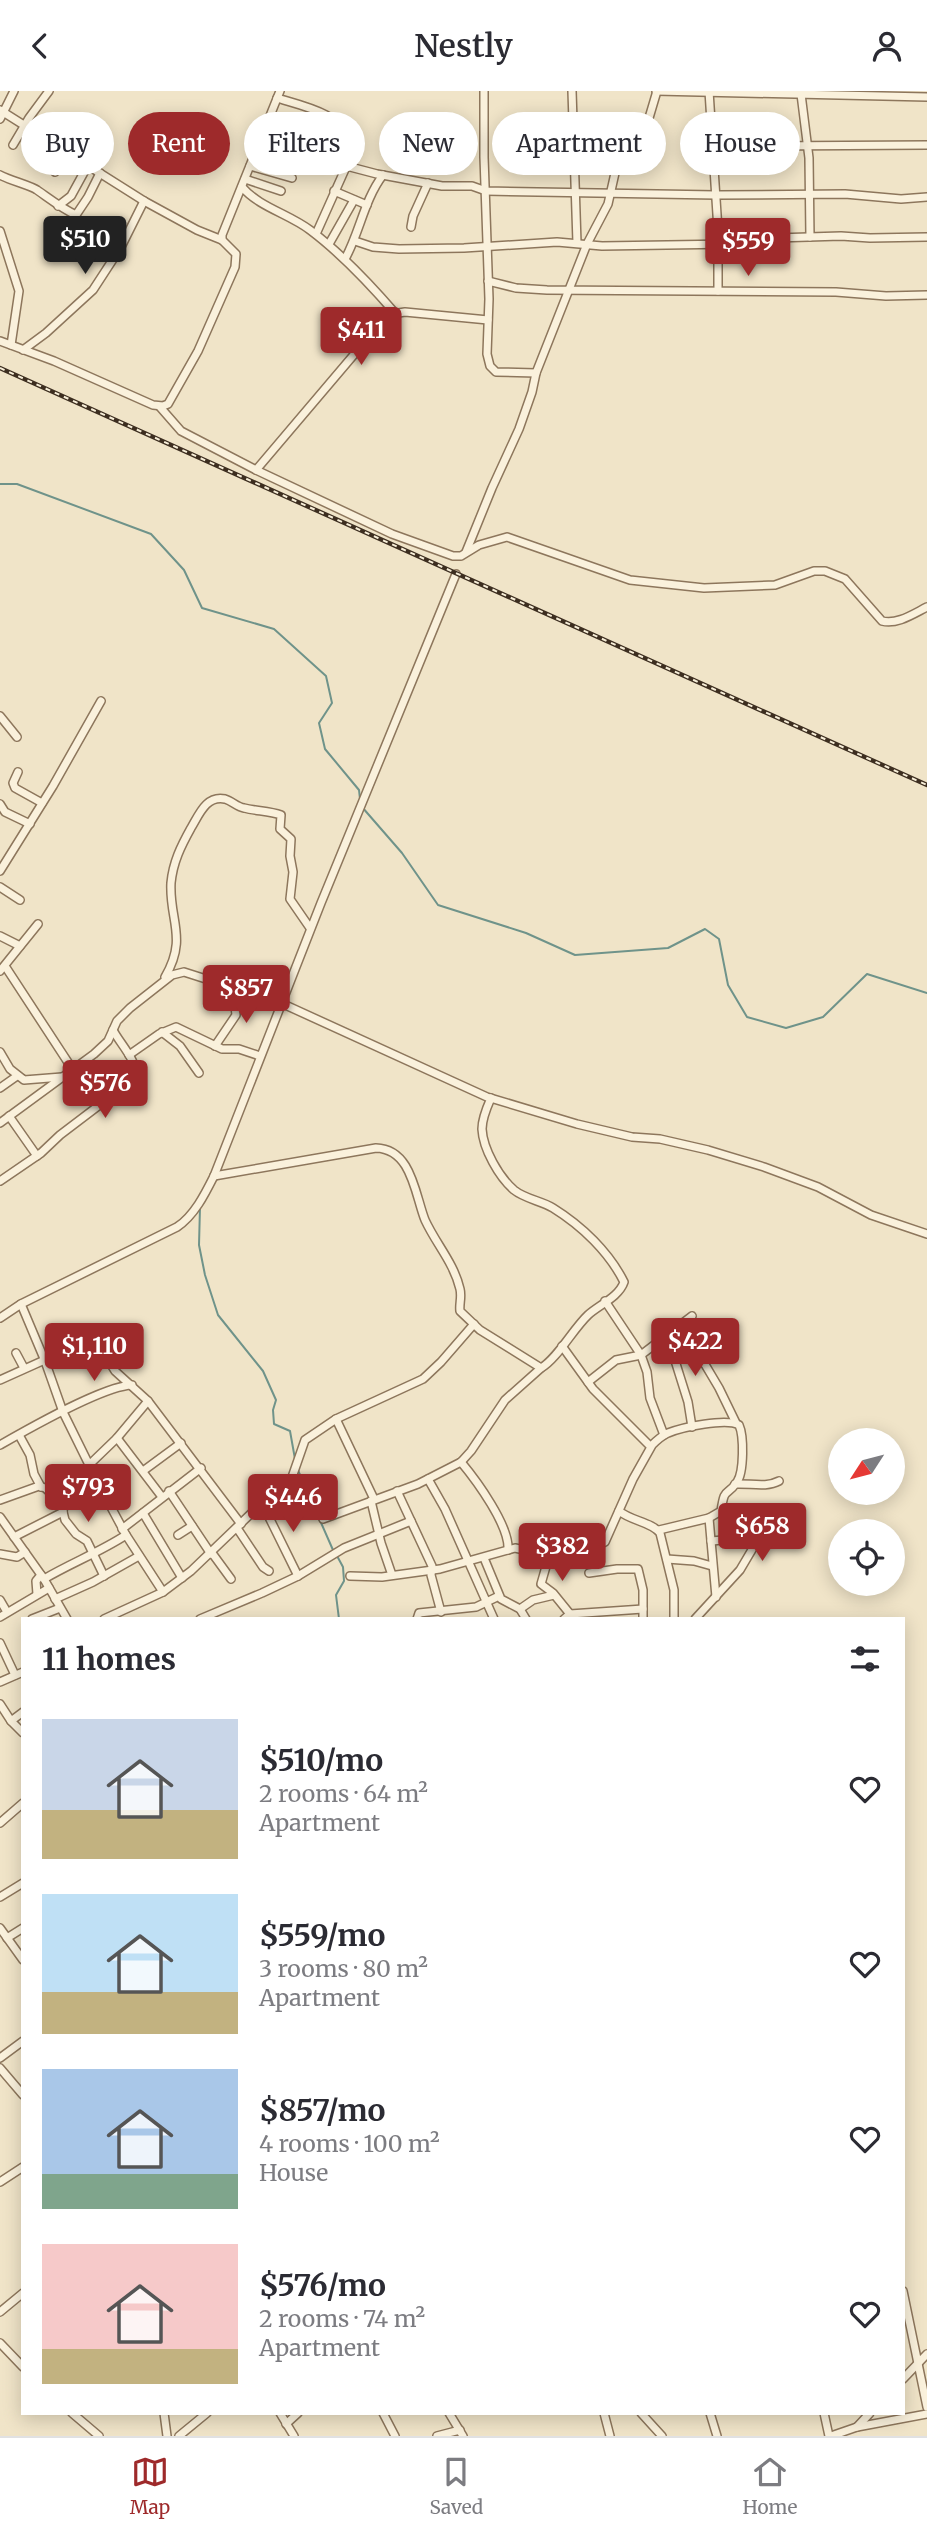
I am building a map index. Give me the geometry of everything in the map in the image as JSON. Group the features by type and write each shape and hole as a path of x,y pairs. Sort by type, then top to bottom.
{"street":[{"path":"14,91 1,114 21,124"},
{"path":"33,112 49,91"},
{"path":"484,91 487,354 490,366 496,372 536,373"},
{"path":"572,91 577,243"},
{"path":"466,552 519,429 536,373 587,244 608,204 615,173 646,128 657,91 851,93 927,97"},
{"path":"709,92 710,112"},
{"path":"801,94 808,145 810,237"},
{"path":"273,112 279,95 319,112"},
{"path":"13,145 21,133"},
{"path":"800,145 927,145"},
{"path":"58,206 71,196 83,175"},
{"path":"0,176 34,188 58,206 77,215 99,175"},
{"path":"103,175 197,230 222,240 236,254 231,277 198,351 173,397 167,405 160,407"},
{"path":"222,240 246,175"},
{"path":"262,184 265,175"},
{"path":"281,175 292,178"},
{"path":"316,234 342,175"},
{"path":"345,258 355,241 376,185 383,175 442,186 472,186 486,191 927,197"},
{"path":"714,175 719,243 718,291"},
{"path":"243,183 262,184 281,191"},
{"path":"243,183 255,199 296,220 345,258 395,313 488,320"},
{"path":"411,227 428,183"},
{"path":"334,191 367,205"},
{"path":"328,244 354,200"},
{"path":"23,350 93,290 121,247 144,201"},
{"path":"0,231 2,254 19,291 11,345"},
{"path":"355,241 380,249 577,243 602,246 719,243 810,237 927,237"},
{"path":"488,281 516,288 927,295"},
{"path":"256,470 369,337 395,313"},
{"path":"0,341 54,361 160,407 181,431 256,470 392,534 453,556 507,537 630,580 704,588 767,586 814,571 825,571 845,579 886,623 897,621 927,607"},
{"path":"0,1318 21,1304 182,1224 214,1176 310,928 456,574"},
{"path":"0,871 101,701"},
{"path":"0,716 18,737"},
{"path":"18,772 13,783 16,789 42,803"},
{"path":"163,981 174,961 176,948 171,885 174,865 202,809 212,800 228,800 239,807 281,815 280,829 291,839 293,872 290,900 310,928"},
{"path":"0,802 5,812 30,824"},
{"path":"0,887 20,900"},
{"path":"38,924 3,968 73,1070"},
{"path":"0,936 20,946"},
{"path":"0,1123 103,1047 120,1017 163,981 176,972 184,972 281,1003 448,1081 491,1098 577,1124 632,1137 682,1144 764,1167 818,1187 872,1216 927,1234"},
{"path":"215,1046 236,1015 235,1006 242,989"},
{"path":"129,1055 162,1032 178,1028 215,1046 260,1056"},
{"path":"0,1181 37,1156 60,1135 135,1078 136,1071 129,1055 113,1030"},
{"path":"162,1032 180,1046 200,1073"},
{"path":"0,1052 17,1076 28,1081 64,1076"},
{"path":"0,1088 17,1076"},
{"path":"323,1519 428,1479 461,1462 505,1400 547,1365 587,1316 621,1289 624,1282 597,1244 553,1208 515,1190 494,1163 486,1147 482,1128 484,1114 491,1098"},
{"path":"9,1116 37,1156"},
{"path":"214,1176 376,1148 392,1151 410,1174 424,1218 454,1271 461,1295 459,1310 474,1325 541,1368"},
{"path":"606,1301 641,1355 647,1372 650,1398 664,1435"},
{"path":"21,1304 63,1412 89,1465 124,1532 163,1592"},
{"path":"588,1382 616,1360 641,1355 692,1316"},
{"path":"619,1511 632,1520 659,1530 709,1518 720,1512 724,1493 739,1478 743,1447 741,1428 681,1324"},
{"path":"108,1617 163,1592 211,1553 262,1503 287,1486 292,1480 305,1440 336,1419 423,1378 474,1325"},
{"path":"667,1335 688,1402 692,1427"},
{"path":"0,1380 94,1339 100,1344 115,1371 148,1401 201,1468 262,1566 270,1571"},
{"path":"562,1346 588,1382 651,1446"},
{"path":"16,1353 24,1368"},
{"path":"0,1445 63,1412 124,1385 132,1385"},
{"path":"89,1465 117,1438 148,1401"},
{"path":"336,1419 373,1500 379,1534 392,1575"},
{"path":"350,1576 432,1570 515,1548 549,1556 565,1551 587,1551 601,1545 608,1537 633,1479 651,1446 664,1435 692,1427 736,1423"},
{"path":"19,1435 30,1455 34,1474 41,1487 63,1509"},
{"path":"117,1438 162,1497"},
{"path":"143,1471 181,1443"},
{"path":"461,1462 484,1490 506,1535 508,1550"},
{"path":"37,1594 36,1581 94,1553 124,1532 162,1497 201,1468"},
{"path":"428,1479 445,1509 493,1617"},
{"path":"735,1484 770,1485 779,1481"},
{"path":"0,1500 26,1489 41,1487"},
{"path":"397,1491 432,1570 441,1612"},
{"path":"72,1492 64,1499 66,1521 76,1534 86,1539 104,1576"},
{"path":"169,1492 231,1579"},
{"path":"262,1503 298,1576"},
{"path":"14,1537 63,1509"},
{"path":"143,1513 182,1578"},
{"path":"0,1517 43,1577 66,1617"},
{"path":"709,1518 712,1527 712,1566 716,1597"},
{"path":"205,1617 298,1576 344,1548 411,1521"},
{"path":"178,1535 192,1526"},
{"path":"659,1530 674,1590 674,1617"},
{"path":"697,1617 747,1562 753,1546 752,1541 747,1538 711,1541"},
{"path":"0,1554 17,1557 25,1552"},
{"path":"55,1599 139,1556"},
{"path":"549,1556 541,1583 554,1595 567,1617 642,1609"},
{"path":"484,1557 499,1596 504,1602 520,1609 525,1617"},
{"path":"667,1559 694,1561 712,1566"},
{"path":"589,1573 638,1569 643,1590 643,1617"},
{"path":"0,1600 3,1614 49,1588"},
{"path":"520,1609 533,1600 554,1595"},
{"path":"418,1617 419,1613 476,1607 499,1596"},
{"path":"37,1617 60,1608"},
{"path":"0,1643 19,1674 0,1682"},
{"path":"0,1704 21,1731"},
{"path":"11,1721 21,1714"},
{"path":"0,1823 21,1805"},
{"path":"0,1897 21,1883"},
{"path":"0,1928 21,1958"},
{"path":"7,1938 21,1929"},
{"path":"0,2058 21,2042"},
{"path":"0,2068 21,2093"},
{"path":"0,2182 21,2168"},
{"path":"0,2312 21,2295"},
{"path":"905,2299 927,2407"},
{"path":"0,2343 21,2365"},
{"path":"905,2377 927,2354"},
{"path":"825,2415 830,2436 857,2427 927,2414"},
{"path":"74,2415 99,2436"},
{"path":"164,2415 167,2436"},
{"path":"178,2436 204,2415"},
{"path":"281,2415 294,2436"},
{"path":"286,2424 296,2415"},
{"path":"384,2415 395,2436"},
{"path":"437,2436 458,2433 450,2415"},
{"path":"605,2415 610,2436"},
{"path":"643,2415 662,2436"},
{"path":"711,2415 717,2436"},
{"path":"857,2427 868,2415"}],"waterway":[{"path":"0,484 17,484 151,534 184,570 202,608 274,629 326,676 332,703 319,723 325,749 359,790 360,799"},
{"path":"362,807 402,853 438,905 526,933 575,955 668,948 705,929 719,939 728,985 747,1017 786,1028 823,1017 867,974 927,993"},
{"path":"200,1207 199,1245 218,1315 263,1371 276,1400 273,1410 274,1424 290,1431 295,1459"},
{"path":"297,1468 333,1550"},
{"path":"336,1554 343,1567 344,1581 336,1595 339,1617"}],"railway":[{"path":"0,368 927,785"}]}
